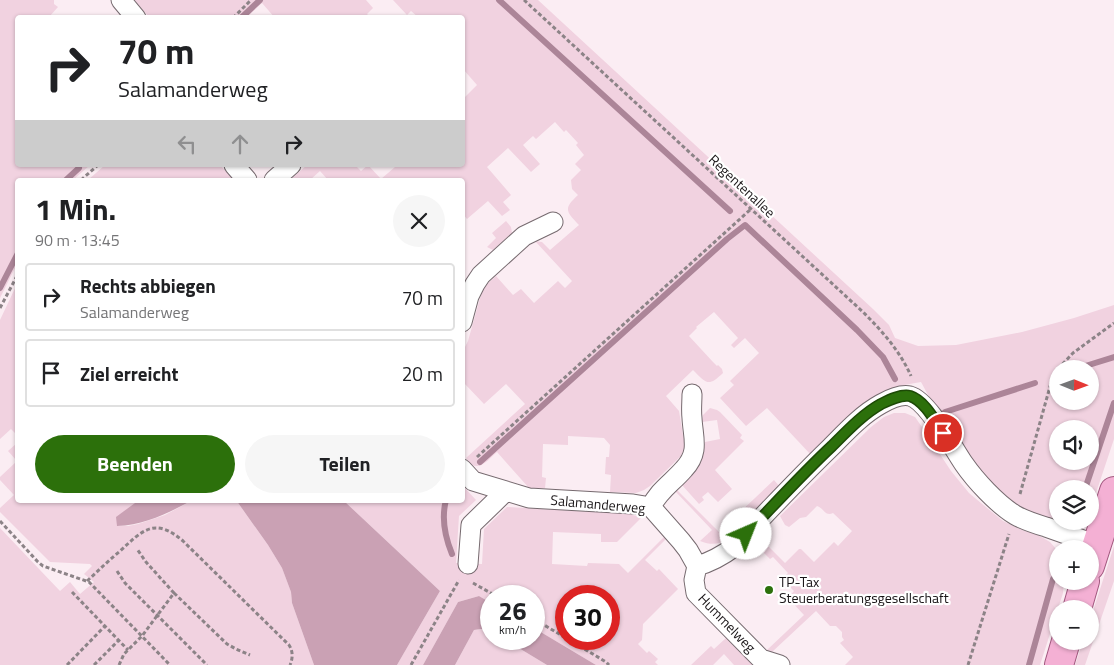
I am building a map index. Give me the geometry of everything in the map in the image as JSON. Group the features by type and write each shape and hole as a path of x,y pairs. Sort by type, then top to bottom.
{"main road":[{"path":"1098,540 1114,491"},
{"path":"1059,665 1063,650"}],"street":[{"path":"121,0 134,15"},
{"path":"236,167 245,178"},
{"path":"276,178 288,167"},
{"path":"465,312 475,284 481,275 524,236 553,222"},
{"path":"651,507 659,494 685,469 692,458 695,440 692,419 692,394"},
{"path":"697,566 720,558 734,547 811,466 870,412 880,404 905,396 912,397 923,405 965,465 1002,505 1015,515 1064,540"},
{"name":"Salamanderweg","path":"465,472 473,481 529,498 633,504 651,507 681,541 697,566"},
{"path":"465,570 471,525 506,491"},
{"name":"Hummelweg","path":"697,566 694,580 696,593 761,659 780,665"}],"path":[{"path":"236,15 251,0"},
{"name":"Regentenallee","path":"524,0 863,312 898,352 923,405"},
{"path":"83,178 96,167"},
{"path":"465,468 750,209"},
{"path":"0,308 15,280"},
{"path":"1067,360 1114,323"},
{"path":"0,521 43,566 91,584 170,665"},
{"path":"87,581 143,531 157,528 170,531 183,541 289,645 292,652 290,665"},
{"path":"137,549 146,562 174,592 227,644 250,655"},
{"path":"412,665 465,570 483,585"},
{"path":"117,571 125,583 156,616 207,665"},
{"path":"72,592 128,650"},
{"path":"119,665 124,654 142,636 174,592"},
{"path":"67,665 105,626"},
{"path":"94,665 119,640"},
{"path":"586,650 609,665"}],"shaded area":[{"path":"0,0 54,0 54,4 58,7 51,15 15,15 15,167 88,167 75,178 15,178 15,268 0,298"},
{"path":"134,0 366,0 373,8 368,15 272,15 262,3 249,15 147,15"},
{"path":"393,0 538,0 873,309 889,325 895,338 918,346 956,345 1022,332 1114,305 1114,439 1099,484 1099,480 1049,480 1049,518 1022,508 1008,499 987,480 940,417 921,382 904,385 889,391 812,456 767,408 746,426 720,398 734,385 730,381 759,353 745,338 734,348 731,345 738,338 714,312 696,327 689,336 722,369 723,373 711,382 708,382 693,370 666,396 679,411 684,449 681,456 644,490 636,493 610,492 611,475 605,474 606,457 609,457 610,445 604,438 568,436 568,445 543,444 542,477 546,478 545,488 529,488 497,452 479,466 472,465 466,458 525,404 506,384 484,404 465,384 465,347 482,291 496,276 513,295 521,289 534,303 558,281 565,288 572,281 535,241 542,242 550,250 579,225 569,213 568,207 578,195 572,189 571,180 581,170 575,164 584,155 576,145 578,143 566,130 564,132 555,122 536,139 533,136 523,145 540,164 531,172 508,148 487,167 511,195 503,202 510,210 502,216 488,201 467,219 465,216 465,178 382,178 395,167 465,167 465,97 477,85 465,71 465,15 416,15 411,11 407,15"},
{"path":"103,167 222,167 232,178 90,178"},
{"path":"305,167 357,167 361,171 366,167 370,167 380,178 326,178 320,171 312,178 292,178"},
{"path":"506,221 511,227 512,233 493,250 487,247 496,238 492,233"},
{"path":"15,288 15,433 11,429 0,439 0,320"},
{"path":"710,408 720,412 742,435 740,438 744,441 715,470 732,489 718,502 708,492 702,497 704,500 699,504 682,485 698,466 703,455 705,442 720,439 717,420 702,422 703,415"},
{"path":"894,413 905,413 915,417 951,471 969,493 1003,521 1049,541 1049,590 1063,590 1061,600 1049,600 1049,637 1040,665 845,665 853,657 840,643 844,640 842,632 836,626 830,626 816,611 772,652 767,650 804,615 788,598 794,591 784,581 788,573 773,557 770,559 754,543 759,537 785,563 799,549 814,562 834,542 838,546 852,531 833,513 828,514 817,506 806,517 800,518 789,527 785,525 780,516 871,427 884,417"},
{"path":"15,445 15,459 8,451"},
{"path":"15,463 15,503 135,503 117,517 117,526 138,524 165,515 187,503 238,503 282,568 314,665 0,665 0,528 60,591 70,582 80,594 94,582 84,574 92,566 90,564 50,562 0,512 0,508 14,495 0,480 0,477"},
{"path":"774,480 780,487 745,521 738,514"},
{"path":"465,488 476,500 459,516 456,563 482,564 484,529 507,507 628,514 642,517 617,542 601,542 601,534 553,532 552,564 587,566 588,563 619,564 628,573 665,536 667,538 645,560 657,571 659,569 678,589 643,624 642,640 638,644 647,653 649,651 658,659 655,662 658,665 596,665 571,650 620,650 620,585 555,585 555,641 545,635 545,585 480,585 480,597 458,602 423,665 397,665 440,591 346,503 465,503"},
{"path":"677,490 719,532 734,518 741,526 728,539 718,543 713,544 700,541 712,530 675,491"},
{"path":"135,503 187,503 147,521 127,525 117,526 116,517"},
{"path":"238,503 346,503 440,591 397,665 314,665 282,568"},
{"path":"1114,546 1114,581 1099,624 1099,600 1096,600"},
{"path":"480,597 480,629 474,630 455,665 423,665 458,602"},
{"path":"480,629 480,650 522,650 547,665 455,665 474,630"},
{"path":"545,635 555,641 555,650 571,650 596,665 547,665 522,650 545,650"},
{"path":"726,638 753,665 734,665 724,654 713,665 691,665 711,646 714,649"},
{"path":"1080,650 1090,650 1085,665 1075,665"}],"waterway":[{"path":"244,15 260,0"},
{"path":"499,0 730,211"},
{"path":"68,178 79,168"},
{"path":"480,462 727,239 745,225 857,330 883,357 895,379"},
{"path":"0,288 15,259"},
{"path":"1099,362 1114,357"},
{"path":"945,412 1035,383"},
{"path":"1088,480 1114,403"},
{"path":"446,503 444,528 452,554"},
{"path":"1029,665 1050,590"}],"place":[{"name":"TP-Tax Steuerberatungsgesellschaft","path":"769,590"}],"route":[{"path":"746,534 811,466 856,423 880,404 898,397 912,397 923,405 943,433"}]}
